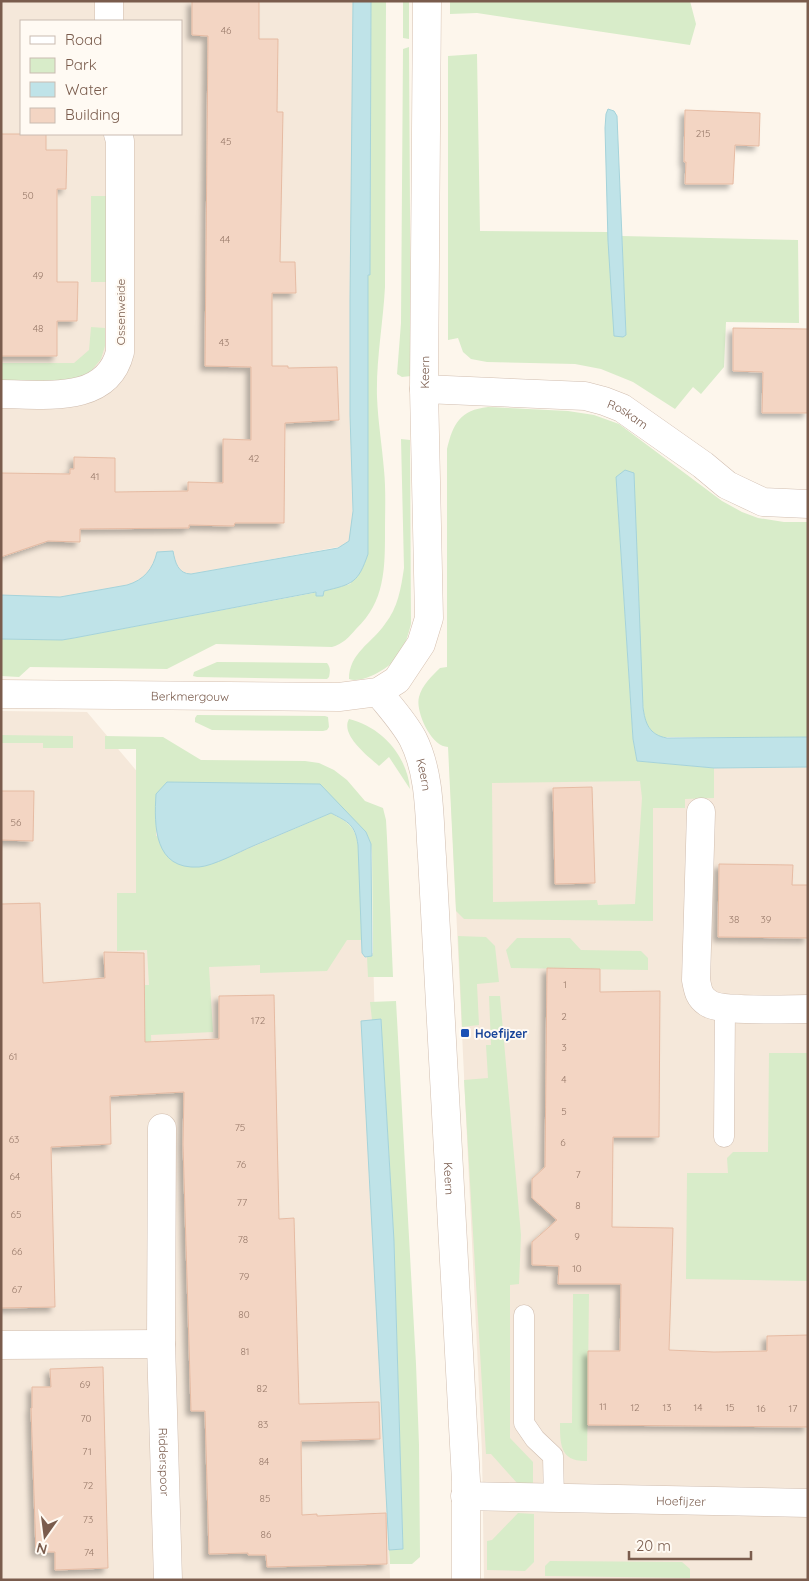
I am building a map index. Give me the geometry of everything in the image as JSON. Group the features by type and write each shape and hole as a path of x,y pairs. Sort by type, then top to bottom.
{"street":[{"path":"109,1 109,20"},
{"name":"Keern","path":"427,1 424,389 429,618 421,644 409,664 396,680 378,692 413,740 426,784 434,877 466,1481 466,1580"},
{"name":"Ossenweide","path":"1,394 74,394 92,388 108,376 117,365 120,352 120,141 118,135"},
{"name":"Roskam","path":"424,389 585,396 604,401 622,408 727,484 763,502 808,504"},
{"name":"Berkmergouw","path":"1,694 339,697 378,692"},
{"path":"701,812 696,980 698,994 709,1005 725,1008 808,1009"},
{"name":"Ridderspoor","path":"162,1128 161,1344 168,1580"},
{"path":"1,1345 161,1344"},
{"name":"Hoefijzer","path":"465,1496 808,1503"}],"lane":[{"path":"724,1137 725,1008"},
{"path":"524,1315 524,1423 535,1439 553,1456 554,1499"}],"shaded area":[{"path":"1,1 366,1 352,532 349,541 343,546 191,574 186,574 175,563 154,562 149,572 137,582 60,597 1,595"},
{"path":"1,711 87,712 156,794 358,845 362,953 373,953 390,1580 1,1580"},
{"path":"449,761 637,761 714,768 808,767 808,1580 484,1580 482,1452"}],"green space":[{"path":"371,1 386,1 385,287 377,383 385,485 385,545 381,584 373,608 366,619 348,637 332,647 216,644 167,669 30,667 19,677 1,676 1,639 62,640 324,591 350,584 368,554 368,275 370,275"},
{"path":"403,1 409,1 409,39 403,38"},
{"path":"450,1 690,1 696,24 690,45 477,13 450,14"},
{"path":"409,47 411,376 402,377 397,374 401,323 403,49"},
{"path":"477,54 480,231 608,232 608,241 626,334 622,236 798,240 799,323 726,322 724,367 701,394 693,387 675,409 633,382 601,369 575,364 487,362 471,359 463,352 458,338 448,340 448,56"},
{"path":"91,196 106,196 106,282 91,282"},
{"path":"91,327 105,328 105,346 101,359 83,377 71,381 1,380 1,363 74,363 89,350"},
{"path":"488,407 568,411 594,415 619,424 722,501 742,512 758,518 784,522 808,522 808,737 660,737 651,731 645,722 616,477 633,739 637,761 714,768 714,798 685,799 685,808 653,808 653,921 464,919 456,911 448,747 436,741 430,735 419,711 418,703 420,693 428,681 440,668 447,667 447,449 452,432 459,420 464,415","holes":["640,781 642,798 635,904 598,905 597,900 493,902 492,783"]},
{"path":"401,439 410,440 411,624 403,649 394,661 368,677 355,680 349,679 350,670 357,655 380,631 389,618 396,605 400,590 404,568"},
{"path":"217,662 327,663 330,672 327,679 193,676 194,672"},
{"path":"197,715 325,716 328,717 329,727 323,731 212,730 195,722"},
{"path":"349,719 372,729 391,745 404,765 410,789 389,757 379,766 356,745 348,732 347,725"},
{"path":"1,735 73,736 73,748 43,748 43,743 1,743"},
{"path":"105,736 163,737 201,760 305,761 319,763 334,770 347,780 365,801 383,808 386,820 393,977 368,977 367,957 372,956 373,953 371,844 366,832 320,786 156,794 156,836 229,857 331,813 346,822 352,828 358,845 362,940 347,940 327,971 260,973 260,965 209,967 213,1032 151,1035 152,1059 118,985 149,985 147,950 117,951 117,893 136,893 136,749 105,749"},
{"path":"458,936 486,937 495,946 499,982 477,984 479,1025 462,1027"},
{"path":"517,938 570,938 581,950 641,951 648,958 648,970 511,968 506,950"},
{"path":"489,996 500,996 521,1235 519,1284 510,1285 510,1438 533,1462 533,1483 517,1483 491,1454 486,1454 464,1080 488,1078 486,1045 491,1045"},
{"path":"396,1001 419,1445 420,1557 412,1564 390,1564 389,1550 403,1549 394,1241 381,1020 372,1020 370,1002"},
{"path":"769,1053 808,1053 808,1281 686,1279 687,1173 728,1173 727,1158 733,1152 768,1152"},
{"path":"573,1294 589,1294 587,1461 578,1461 567,1455 563,1450 560,1438 560,1423 572,1423"},
{"path":"518,1513 534,1514 534,1562 525,1571 487,1570 487,1541 492,1540"},
{"path":"550,1561 682,1562 690,1569 690,1578 545,1576 545,1566"}],"water":[{"path":"353,1 371,1 370,275 368,275 368,554 361,571 353,581 324,591 323,596 316,596 316,592 62,640 1,639 1,595 60,597 127,585 147,573 153,564 157,552 173,551 180,570 191,574 338,548 349,541 353,511 350,415 350,301"},
{"path":"608,109 614,111 617,116 626,335 623,337 614,336 608,241 605,128"},
{"path":"625,470 634,473 643,707 649,727 656,734 667,738 808,737 808,767 714,768 637,761 633,739 616,477"},
{"path":"167,782 320,784 366,832 371,844 372,956 365,957 362,953 358,845 355,832 350,824 331,813 211,864 199,867 184,866 173,861 165,854 157,832 156,794"},
{"path":"381,1019 394,1241 403,1549 389,1550 361,1021"}],"building":[{"path":"192,1 259,1 259,39 278,39 277,112 283,112 280,262 295,262 296,293 272,293 272,366 288,366 288,368 337,367 339,420 285,423 284,523 235,523 234,526 189,525 189,528 80,529 80,542 48,541 1,557 1,473 70,474 70,469 74,469 74,457 115,458 115,492 188,491 188,482 223,483 223,439 251,440 251,367 205,366 208,36 192,35"},
{"path":"685,110 760,113 759,146 735,145 733,184 685,184"},
{"path":"1,134 46,135 46,150 67,150 66,189 57,189 57,282 78,282 77,321 57,321 57,356 1,356"},
{"path":"733,328 808,329 808,413 762,413 763,372 733,371"},
{"path":"592,787 595,883 555,884 553,788"},
{"path":"1,791 34,791 33,841 1,840"},
{"path":"719,864 793,865 792,885 808,885 808,938 718,937"},
{"path":"40,903 43,983 105,978 104,952 144,953 145,1042 219,1039 219,996 274,995 279,1219 294,1218 299,1404 379,1402 380,1439 301,1441 302,1515 386,1513 387,1564 267,1567 266,1555 248,1555 248,1553 209,1554 205,1411 191,1411 183,1144 184,1092 110,1096 111,1144 51,1147 55,1307 1,1308 1,904"},
{"path":"547,968 600,969 600,992 660,991 659,1137 613,1137 612,1227 673,1228 669,1350 714,1352 767,1351 767,1336 808,1335 808,1427 588,1425 588,1351 620,1351 621,1284 558,1284 559,1266 532,1265 532,1242 557,1220 532,1198 532,1179 545,1167"},
{"path":"103,1367 108,1568 55,1570 55,1552 36,1552 31,1408 32,1387 51,1387 50,1369"}],"place":[{"name":"Hoefijzer","path":"465,1033"}]}
